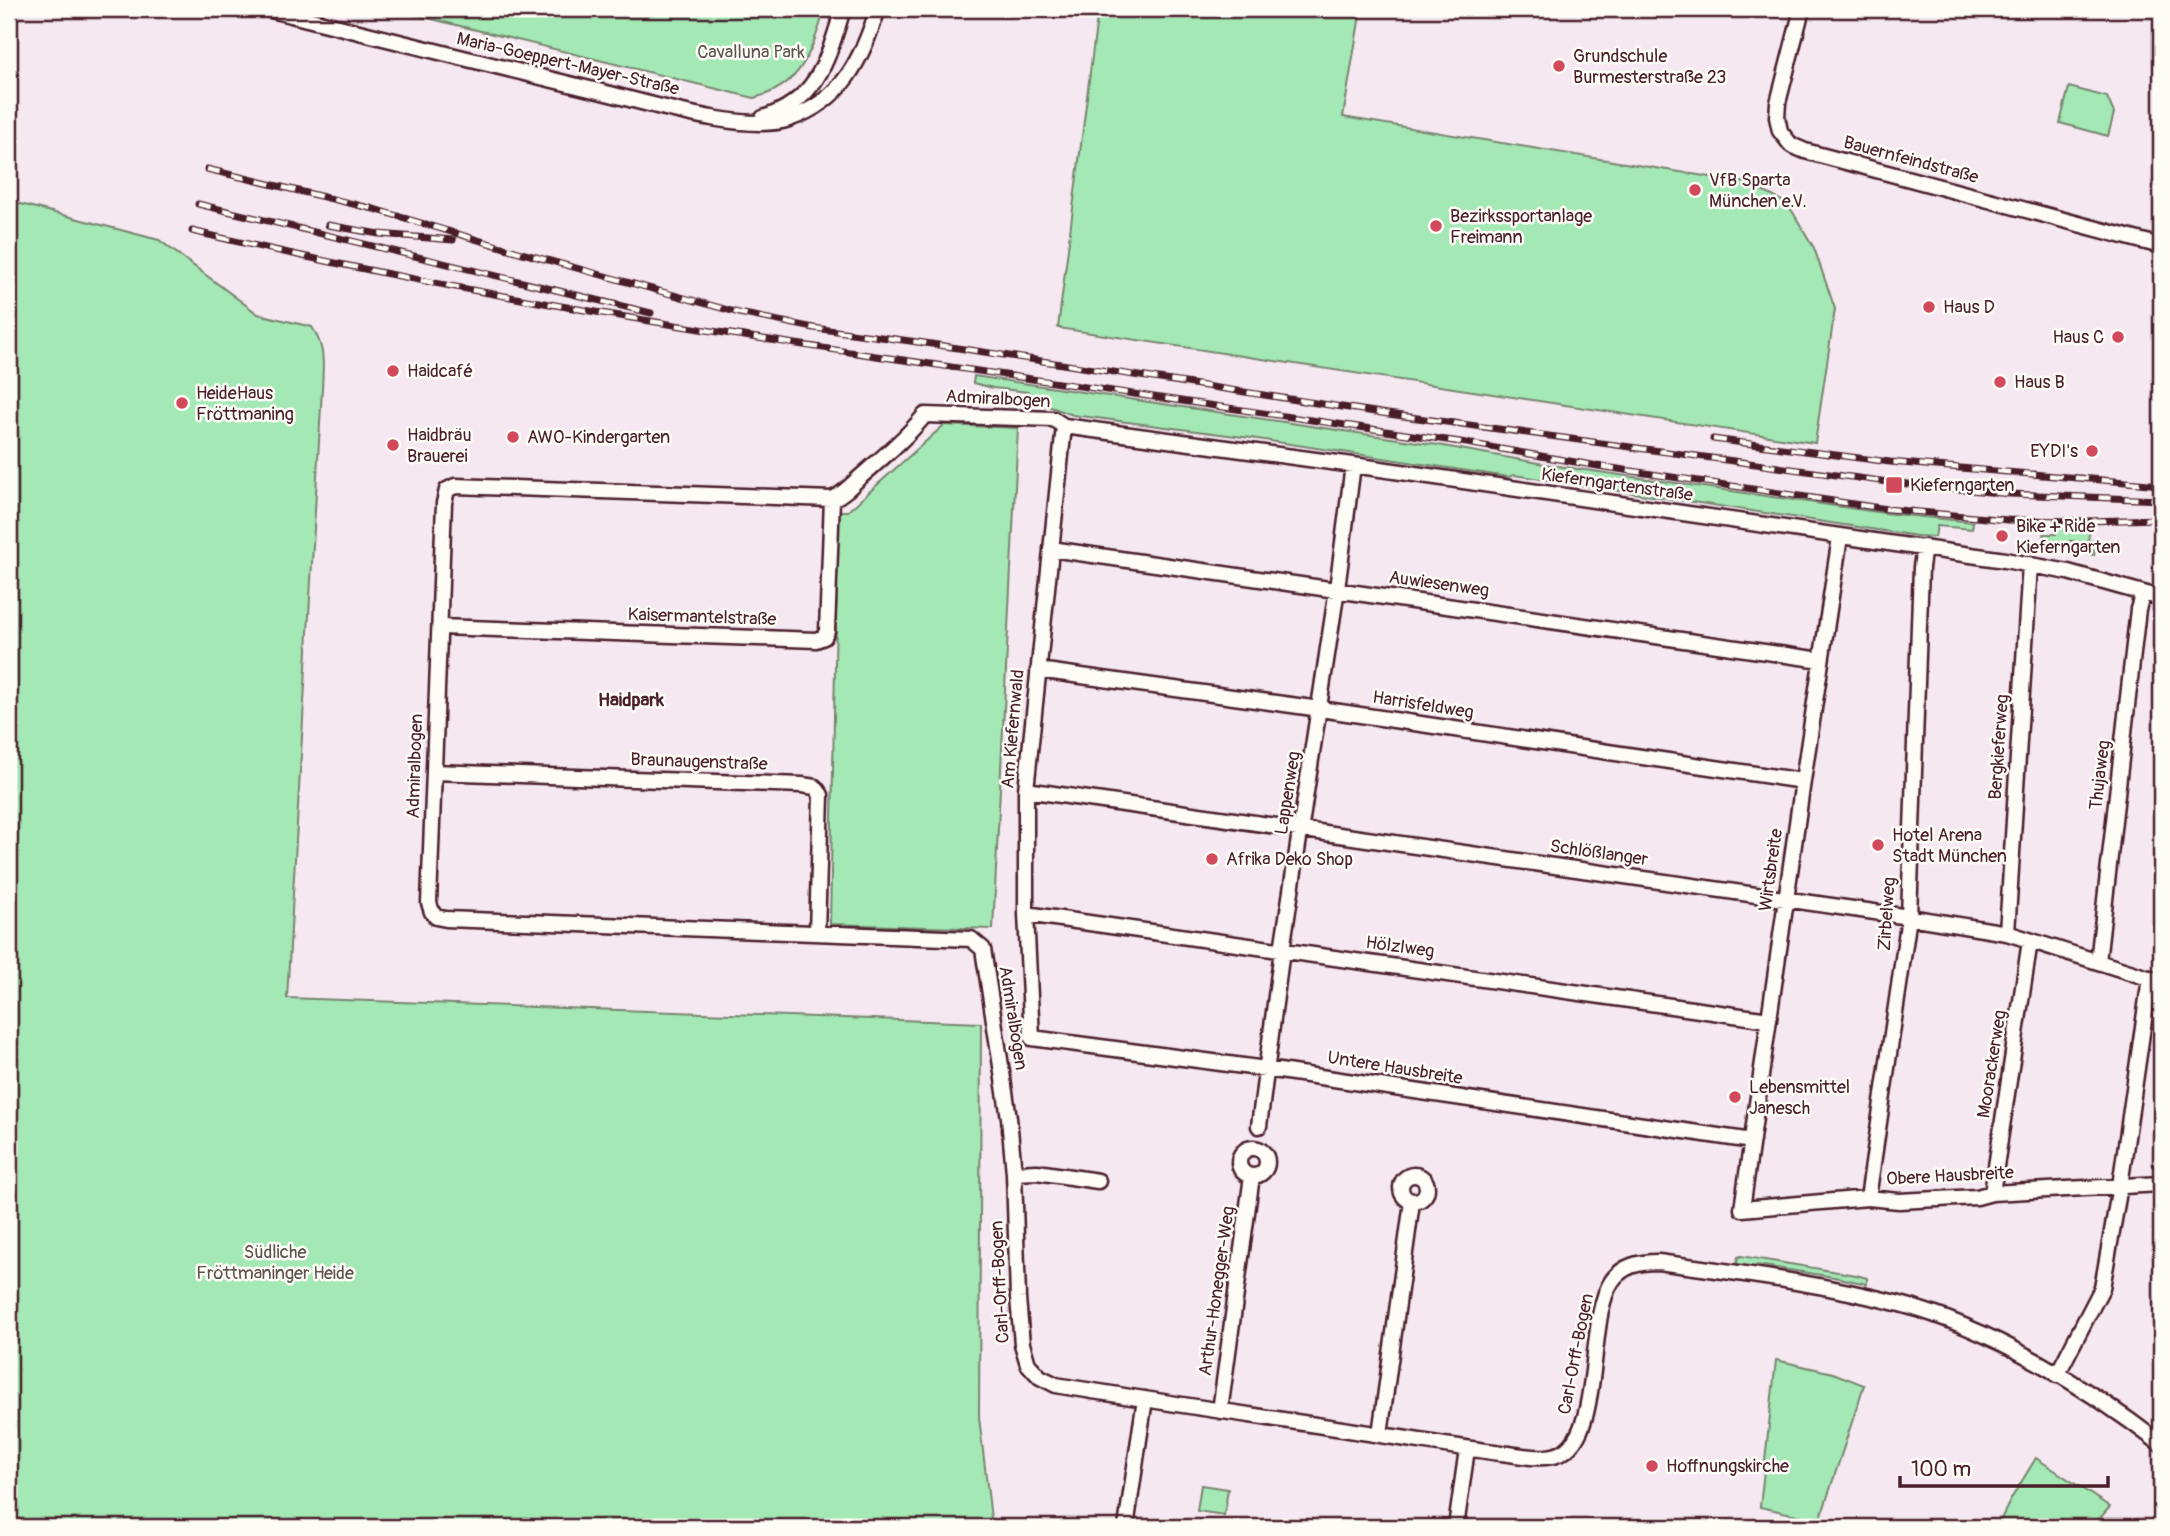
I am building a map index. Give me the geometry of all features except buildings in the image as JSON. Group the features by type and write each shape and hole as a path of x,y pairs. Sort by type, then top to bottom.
{"street":[{"name":"Maria-Goeppert-Mayer-Straße","path":"268,9 702,116 766,124 787,121 808,112 831,96 856,66 878,9"},
{"name":"Maria-Goeppert-Mayer-Straße","path":"738,121 777,114 792,106 808,92 828,56 842,9"},
{"name":"Bauernfeindstraße","path":"1802,9 1777,103 1780,131 1791,145 1877,171 2161,246"},
{"name":"Admiralbogen","path":"1014,1173 1007,1100 983,949 971,939 436,917 429,903 444,503 447,490 455,485 832,499 841,495 913,430 925,415 1053,419 1065,426"},
{"name":"Kieferngartenstraße","path":"1065,426 1924,547 2068,572 2161,598"},
{"name":"Am Kiefernwald","path":"1032,1038 1026,790 1065,426"},
{"name":"Lappenweg","path":"1259,1126 1353,465"},
{"name":"Kaisermantelstraße","path":"440,627 816,640 824,637 827,631 832,499"},
{"name":"Wirtsbreite","path":"1742,1209 1840,537"},
{"name":"Zirbelweg","path":"1868,1198 1909,917 1924,547"},
{"name":"Auwiesenweg","path":"1052,549 1821,660"},
{"name":"Bergkieferweg","path":"2007,933 2029,564"},
{"name":"Thujaweg","path":"2098,962 2138,609 2143,593"},
{"name":"Harrisfeldweg","path":"1038,670 1803,781"},
{"name":"Braunaugenstraße","path":"434,772 815,787 821,795 817,933"},
{"name":"Schlößlanger","path":"1026,790 1302,828 2007,933 2156,980"},
{"name":"Hölzlweg","path":"1027,914 1769,1020"},
{"name":"Moorackerweg","path":"1992,1193 2030,941"},
{"path":"2057,1374 2102,1288 2156,980"},
{"name":"Untere Hausbreite","path":"1032,1038 1266,1069 1752,1141"},
{"path":"1014,1173 1037,1172 1098,1181"},
{"name":"Carl-Orff-Bogen","path":"1014,1173 1021,1344 1028,1364 1040,1377 1056,1385 1467,1448 1539,1457 1559,1454 1578,1438 1587,1408 1603,1306 1611,1282 1625,1268 1640,1262 1658,1262 1840,1289 1902,1304 1997,1342 2057,1374 2096,1397 2161,1444"},
{"name":"Arthur-Honegger-Weg","path":"1220,1411 1252,1176"},
{"name":"Obere Hausbreite","path":"1742,1209 1868,1198 1899,1201 2161,1184"},
{"path":"1380,1434 1412,1202"},
{"path":"1126,1527 1145,1399"},
{"path":"1456,1527 1467,1448"}],"green space":[{"name":"Cavalluna Park","path":"391,9 825,9 809,53 794,76 783,85 754,98"},
{"name":"Bezirkssportanlage Freimann","path":"1098,9 1361,9 1343,117 1747,183 1788,204 1814,248 1835,309 1815,443 1058,328"},
{"path":"2069,87 2107,97 2114,113 2108,136 2060,123"},
{"name":"Südliche Fröttmaninger Heide","path":"9,201 159,240 258,314 312,327 320,342 323,357 322,389 287,998 981,1023 979,1417 992,1527 9,1527"},
{"path":"974,376 1438,445 1544,464 1884,513 1973,522 1972,529 1937,526 1935,537 1917,536 1514,475 1508,477 1251,438 1073,415 1034,401 1028,392 973,383"},
{"path":"944,425 1018,428 993,929 830,924 838,511 848,511"},
{"path":"2057,527 2090,530 2088,540 2096,541 2094,555 2074,551 2074,541 2069,541 2068,550 2043,547 2044,534 2056,534"},
{"path":"1738,1257 1856,1275 1867,1278 1867,1284 1757,1265 1752,1269 1736,1267"},
{"path":"1776,1360 1833,1373 1864,1385 1820,1520 1760,1507"},
{"path":"2036,1458 2110,1507 2092,1527 1997,1527"},
{"path":"1201,1485 1228,1489 1224,1515 1197,1511"}],"railway":[{"path":"207,169 374,209 739,313 814,328 1388,414 1888,482 2010,494 2161,500"},
{"path":"198,204 651,313"},
{"path":"328,225 379,234 453,240"},
{"path":"192,231 362,269 618,316 1887,509 2008,520 2161,519"},
{"path":"1713,439 1890,462 2161,485"}],"place":[{"name":"Grundschule Burmesterstraße 23","path":"1559,66"},
{"name":"VfB Sparta München e.V.","path":"1695,190"},
{"name":"Bezirkssportanlage Freimann","path":"1436,226"},
{"name":"Haus D","path":"1929,307"},
{"name":"Haus C","path":"2118,337"},
{"name":"Haidcafé","path":"393,371"},
{"name":"Haus B","path":"2000,382"},
{"name":"HeideHaus Fröttmaning","path":"182,403"},
{"name":"AWO-Kindergarten","path":"513,437"},
{"name":"Haidbräu Brauerei","path":"393,445"},
{"name":"EYDI's","path":"2092,451"},
{"name":"Kieferngarten","path":"1894,485"},
{"name":"Bike + Ride Kieferngarten","path":"2002,536"},
{"name":"Hotel Arena Stadt München","path":"1878,845"},
{"name":"Afrika Deko Shop","path":"1212,859"},
{"name":"Lebensmittel Janesch","path":"1735,1097"},
{"name":"Hoffnungskirche","path":"1652,1466"}],"district":[{"name":"Haidpark","path":"631,700"}]}
